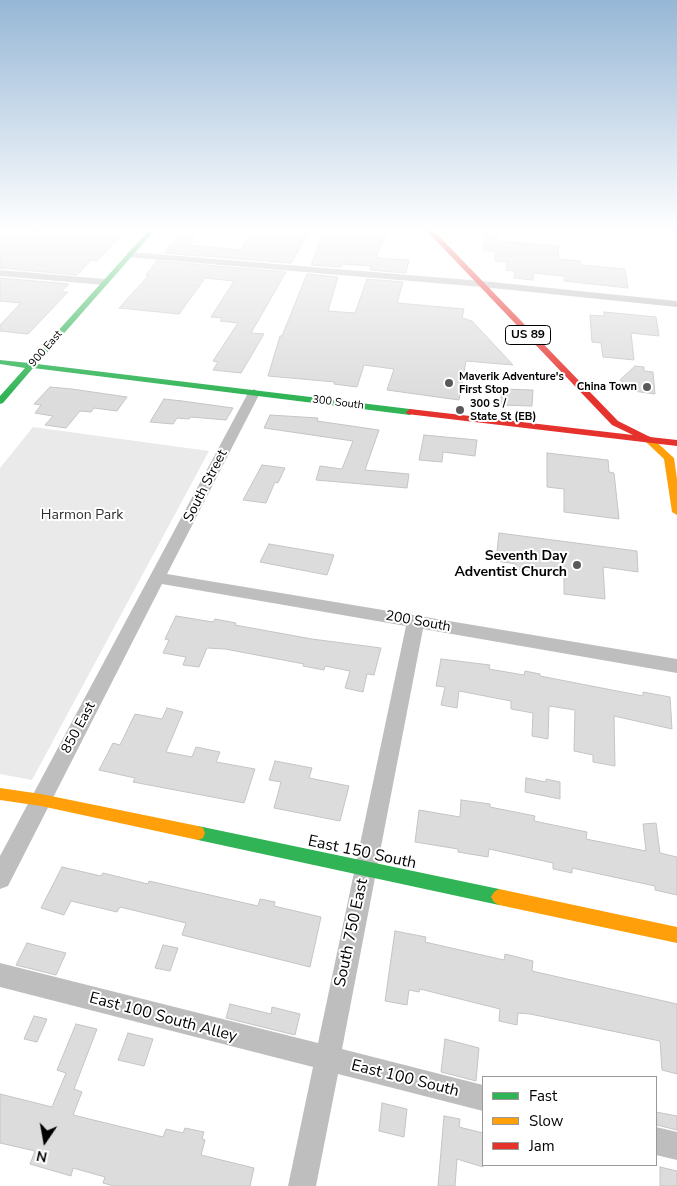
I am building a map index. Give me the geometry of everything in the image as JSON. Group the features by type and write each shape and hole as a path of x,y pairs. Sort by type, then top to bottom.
{"street":[{"name":"900 East","path":"0,401 101,285"},
{"name":"US 89","path":"483,285 532,339 615,423 648,438"},
{"path":"495,285 677,304"},
{"name":"300 South","path":"0,362 576,432 648,438 677,443"},
{"name":"South Street","path":"158,578 254,393"},
{"path":"648,438 669,458 677,512"},
{"name":"200 South","path":"158,578 677,666"},
{"name":"850 East","path":"0,878 158,578"},
{"name":"South 750 East","path":"302,1186 416,621"},
{"name":"East 150 South","path":"0,794 42,800 677,935"},
{"name":"East 100 South Alley","path":"0,975 326,1060"},
{"name":"East 100 South","path":"326,1060 482,1098"},
{"path":"657,1141 677,1146"}],"green space":[{"name":"Harmon Park","path":"33,427 209,451 32,780 0,774 0,468"}],"building":[{"path":"0,285 68,285 61,292 68,292 28,334 0,331 0,325 21,303 0,301"},
{"path":"140,285 200,285 179,314 119,308"},
{"path":"231,285 278,285 251,333 264,334 241,373 213,370 218,362 213,361 238,323 220,321 222,318 211,317"},
{"path":"302,285 336,285 328,311 355,313 365,285 402,285 397,303 464,309 462,318 472,321 513,365 466,361 459,400 387,390 394,369 364,365 357,387 334,384 335,382 268,376 280,336 282,336"},
{"path":"604,285 628,285 628,288"},
{"path":"604,312 656,317 659,336 631,333 634,360 603,357 601,343 592,342 590,315 604,316"},
{"path":"635,366 644,367 644,371 653,372 655,394 633,391 620,380"},
{"path":"50,387 127,397 117,411 94,408 91,412 80,411 66,428 45,425 53,416 35,413 41,405 34,404"},
{"path":"502,389 533,390 532,406 500,405"},
{"path":"164,399 233,408 226,420 191,417 189,419 177,418 173,424 150,422"},
{"path":"270,415 318,418 317,421 379,430 365,470 409,474 407,488 316,480 320,466 342,469 353,441 264,428"},
{"path":"424,435 477,440 475,456 443,452 442,462 419,460"},
{"path":"547,453 608,460 609,472 614,473 619,519 564,512 564,489 547,487"},
{"path":"262,465 285,468 278,483 275,482 266,503 243,500"},
{"name":"Seventh Day Adventist Church","path":"499,533 637,551 638,572 603,567 605,599 564,594 564,576 515,569 516,564 496,561"},
{"path":"269,544 334,555 327,575 260,562"},
{"path":"176,616 213,622 215,619 236,623 235,625 312,639 381,648 374,675 367,674 363,692 345,688 350,671 325,666 324,670 303,666 304,664 225,649 207,648 199,667 183,665 186,657 163,653 169,640 165,639"},
{"path":"441,659 490,665 489,669 524,675 525,671 540,674 540,676 643,696 643,692 670,697 672,729 614,716 615,766 593,762 593,755 574,751 575,710 549,706 548,739 532,736 533,713 511,709 511,701 459,691 457,708 441,705 445,687 436,686"},
{"path":"167,708 183,712 166,752 192,757 196,747 220,752 216,762 255,769 244,803 133,782 135,778 99,770 113,743 120,745 135,714 162,719"},
{"path":"275,761 312,768 309,778 349,786 340,821 274,808 281,782 269,780"},
{"path":"526,778 546,782 546,779 560,782 560,799 525,792"},
{"path":"461,800 490,804 490,807 535,816 534,821 587,832 586,839 646,851 643,824 656,823 660,853 677,857 677,895 655,890 655,886 572,868 572,873 553,869 553,863 489,849 488,857 458,852 458,849 415,842 419,810 460,817"},
{"path":"62,867 101,876 103,873 148,884 149,881 258,906 260,899 275,902 274,906 321,917 310,967 182,935 186,923 120,907 117,912 71,901 64,915 41,908"},
{"path":"395,931 426,937 425,942 504,960 505,954 533,961 532,971 677,1004 677,1074 662,1070 660,1041 530,1014 518,1013 517,1025 499,1021 500,1009 420,989 419,992 409,990 407,1005 385,1001"},
{"path":"27,943 66,953 56,975 16,965"},
{"path":"163,945 178,948 170,971 155,968"},
{"path":"230,1004 271,1014 272,1007 300,1014 295,1035 226,1018"},
{"path":"34,1016 47,1019 37,1042 24,1039"},
{"path":"76,1024 97,1029 74,1089 82,1092 73,1115 163,1137 166,1129 183,1133 185,1128 204,1132 202,1139 205,1140 201,1155 254,1168 250,1186 114,1186 103,1183 105,1177 73,1168 71,1176 30,1164 35,1151 0,1143 0,1094 52,1107 66,1073 57,1070"},
{"path":"128,1033 153,1039 144,1066 118,1060"},
{"path":"445,1039 479,1048 476,1081 441,1072"},
{"path":"382,1103 407,1109 404,1137 379,1131"},
{"path":"657,1112 677,1116 677,1130 657,1125"},
{"path":"444,1116 460,1119 459,1127 482,1133 483,1167 457,1159 455,1186 438,1186"},
{"path":"660,1167 677,1171 677,1186 660,1186"}],"traffic: fast":[{"path":"0,401 103,285"},
{"path":"0,362 410,412"},
{"path":"198,833 499,897"}],"traffic: slow":[{"path":"644,439 648,439 669,458 677,512"},
{"path":"0,794 41,800 198,833"},
{"path":"499,897 677,935"}],"traffic: jam":[{"path":"482,285 615,423 648,439 677,443"},
{"path":"410,412 644,439"}],"place":[{"name":"Maverik Adventure's First Stop","path":"449,383"},
{"name":"China Town","path":"647,387"},
{"name":"300 S / State St (EB)","path":"460,410"},
{"name":"Seventh Day Adventist Church","path":"577,565"}]}
